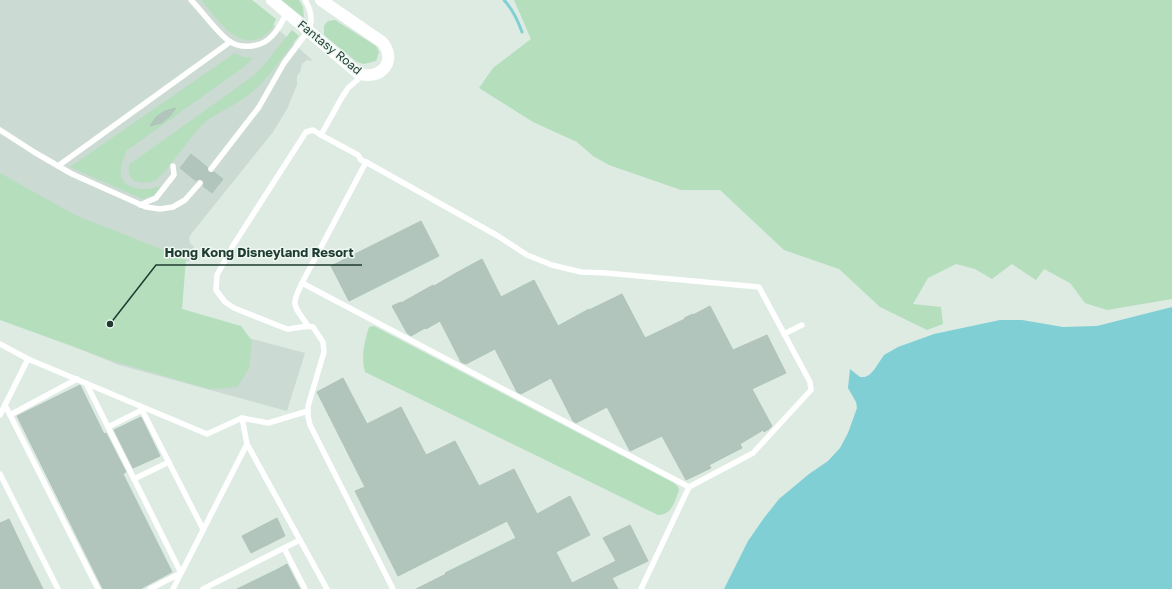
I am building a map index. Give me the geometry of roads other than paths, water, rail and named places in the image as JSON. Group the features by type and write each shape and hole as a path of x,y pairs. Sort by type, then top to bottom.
{"main road":[{"name":"Fantasy Road","path":"272,0 355,70 368,76 377,74 387,64 388,54 385,45 321,0"}],"lane":[{"path":"191,0 230,42 248,47 264,43 276,32 287,12"},
{"path":"211,169 258,108 284,63 308,31 312,22 312,17 305,0"},
{"path":"58,166 230,42"},
{"path":"320,135 348,88 363,75"},
{"path":"0,130 72,174 140,205 153,209 173,207 185,200 200,183"},
{"path":"392,589 310,425 308,406 324,352 323,342 313,327 308,326 287,329 234,308 225,302 216,290 217,274 234,244 306,132 313,130 358,155 361,160 498,236 527,255 552,265 581,272 759,286 810,382 811,390 753,453 689,487 641,589"},
{"path":"308,326 294,305 294,300 366,162"},
{"path":"140,205 156,198 174,175 172,166"},
{"path":"302,283 689,487"},
{"path":"784,334 802,325"},
{"path":"0,344 28,359 141,408 207,434 242,418 268,423 308,411"},
{"path":"0,414 28,359"},
{"path":"10,414 77,380"},
{"path":"86,383 181,573"},
{"path":"5,405 98,589"},
{"path":"108,427 141,408"},
{"path":"141,408 203,529"},
{"path":"242,418 247,444 327,589"},
{"path":"173,589 247,444"},
{"path":"134,479 169,462"},
{"path":"0,474 58,589"},
{"path":"203,589 300,540"},
{"path":"284,548 306,589"},
{"path":"150,589 181,573"}],"water":[{"path":"1172,307 1172,589 724,589 748,541 779,499 809,474 828,461 840,448 848,433 857,408 856,402 848,388 850,369 860,377 865,377 874,370 884,355 898,347 934,334 1000,320 1022,320 1063,327 1097,326"}],"waterway":[{"path":"504,0 510,7 522,32"}],"place":[{"name":"Hong Kong Disneyland Resort","path":"110,324"}]}
